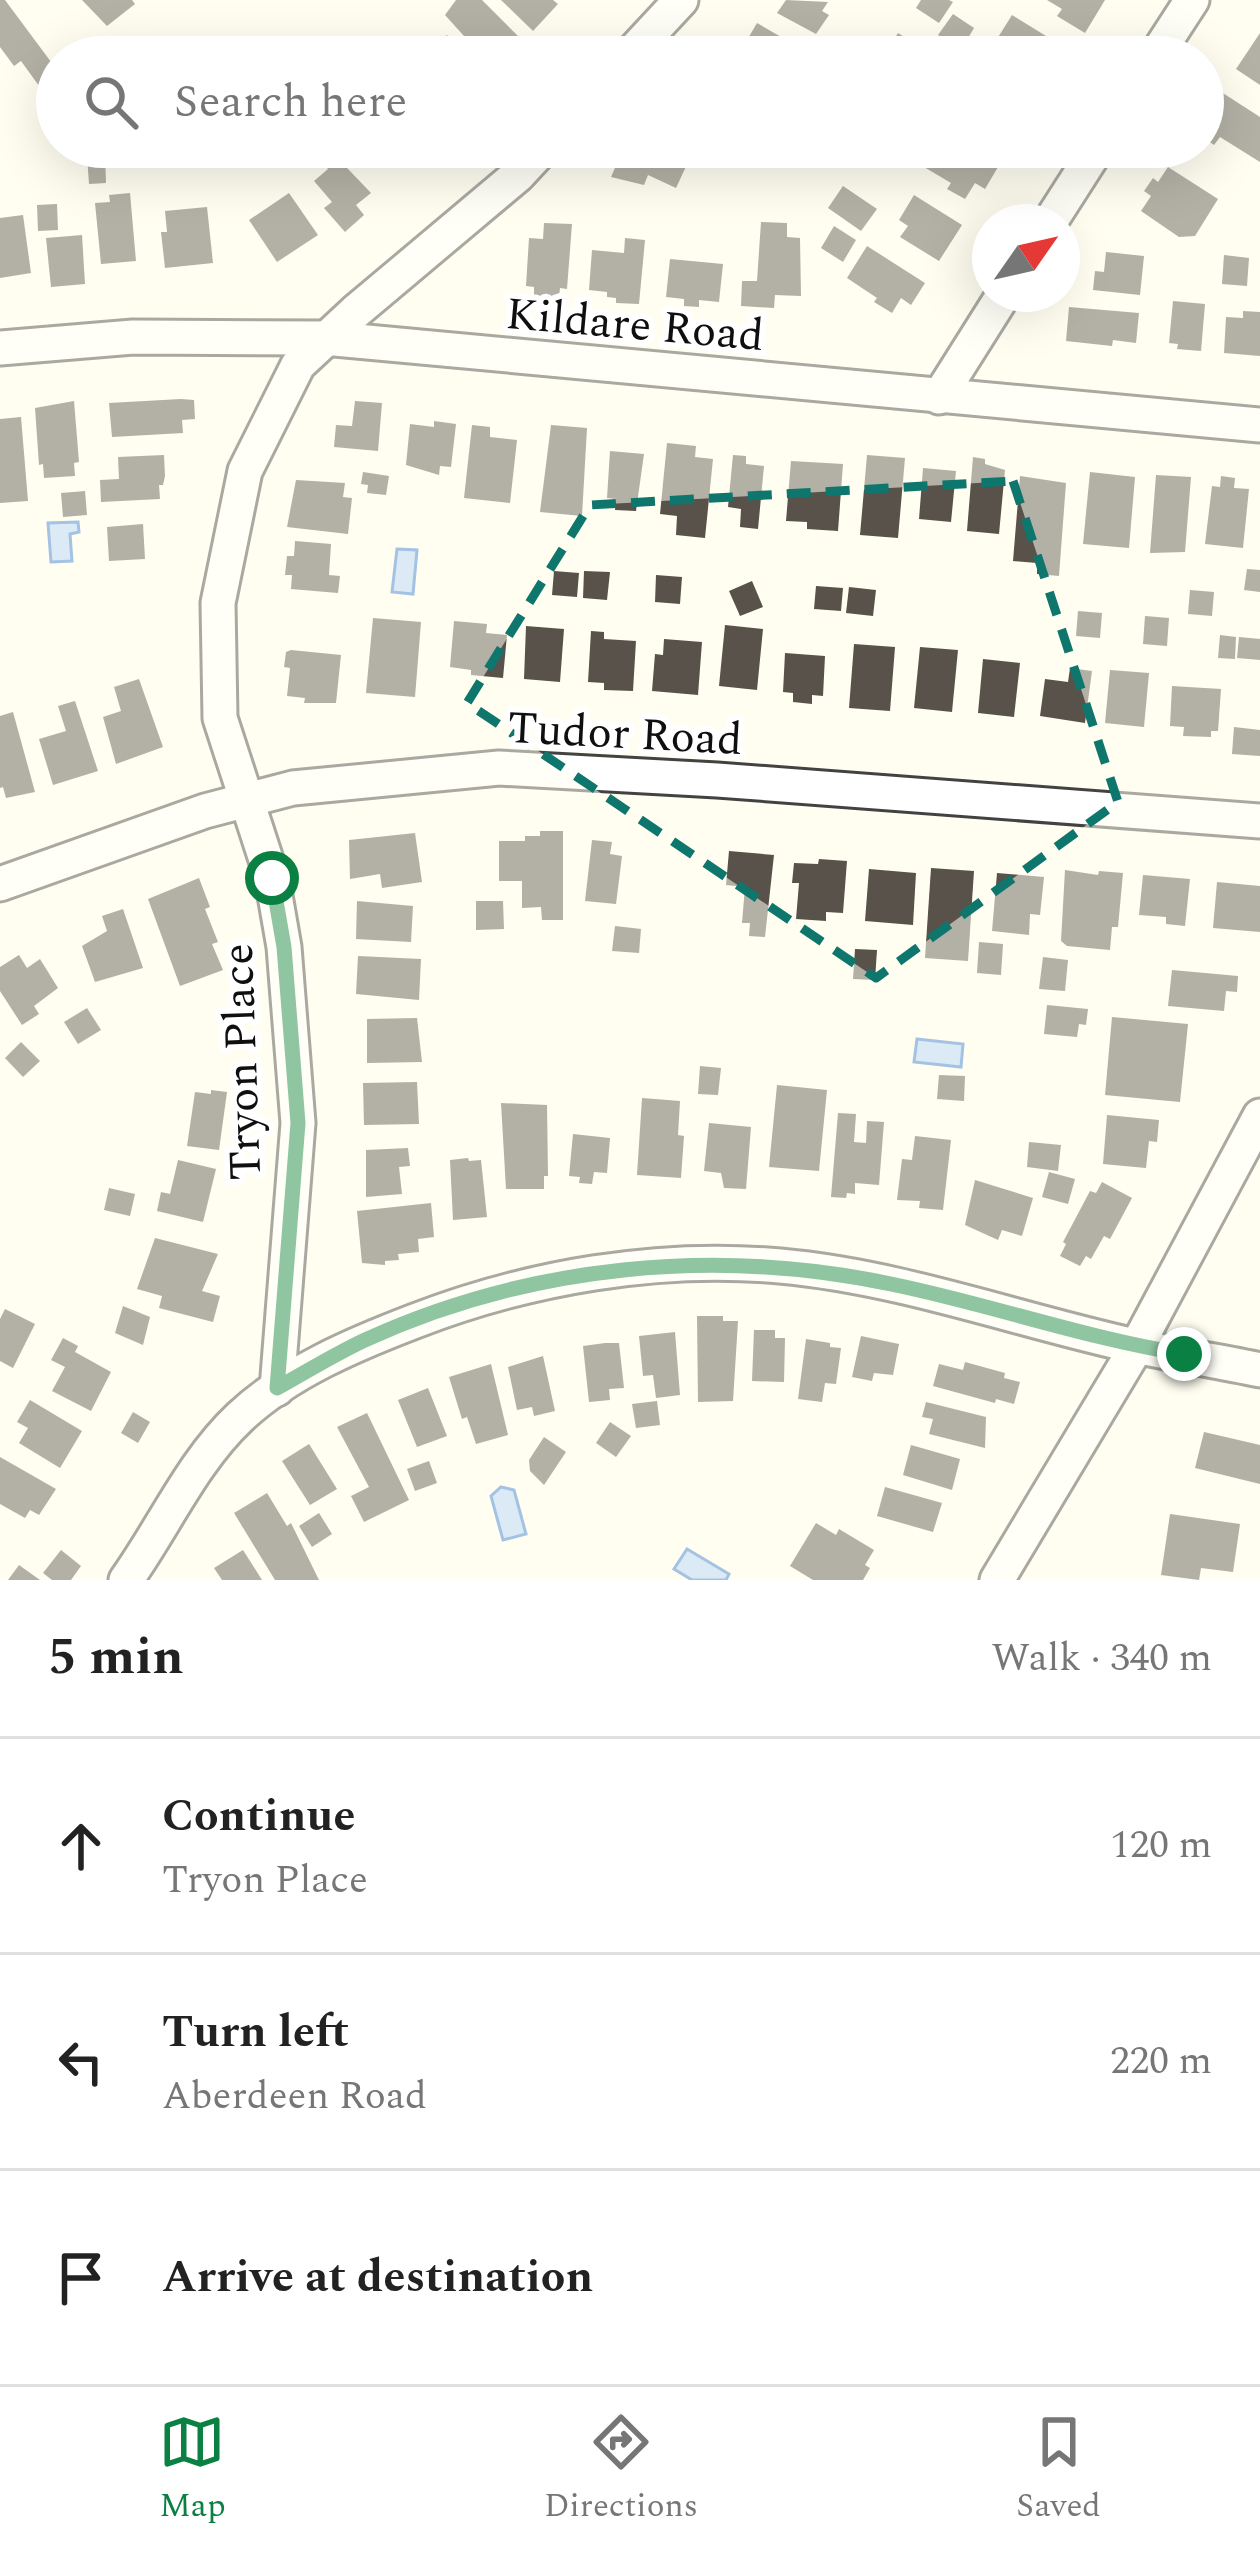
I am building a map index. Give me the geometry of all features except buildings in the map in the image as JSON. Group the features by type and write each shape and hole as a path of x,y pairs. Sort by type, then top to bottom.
{"street":[{"path":"648,36 681,0"},
{"path":"1169,36 1192,0"},
{"name":"Tryon Place","path":"277,1388 298,1123 284,947 272,878 220,718 218,603 245,471 290,378 324,338 525,168"},
{"path":"1062,204 1085,168"},
{"path":"939,397 993,312"},
{"name":"Kildare Road","path":"0,348 133,337 324,338 1260,425"},
{"name":"Tudor Road","path":"0,884 205,811 293,788 499,768 1260,821"},
{"path":"997,1580 1137,1346 1260,1116"},
{"path":"126,1580 204,1460 239,1418 277,1388 364,1341 472,1299 667,1264 780,1266 890,1283 1137,1346 1260,1370"}],"highlighted area":[{"path":"1013,481 1118,802 876,978 467,703 590,505"}],"water":[{"path":"78,522 79,532 70,534 72,561 51,562 48,523"},
{"path":"397,549 417,550 413,594 392,592"},
{"path":"917,1039 963,1044 961,1067 914,1062"},
{"path":"501,1487 514,1490 526,1534 503,1540 491,1496"},
{"path":"687,1549 729,1574 726,1580 692,1580 674,1569"}],"route":[{"path":"272,878 284,947 298,1123 277,1388 364,1341 472,1299 667,1264 780,1266 890,1283 1184,1354"}]}
